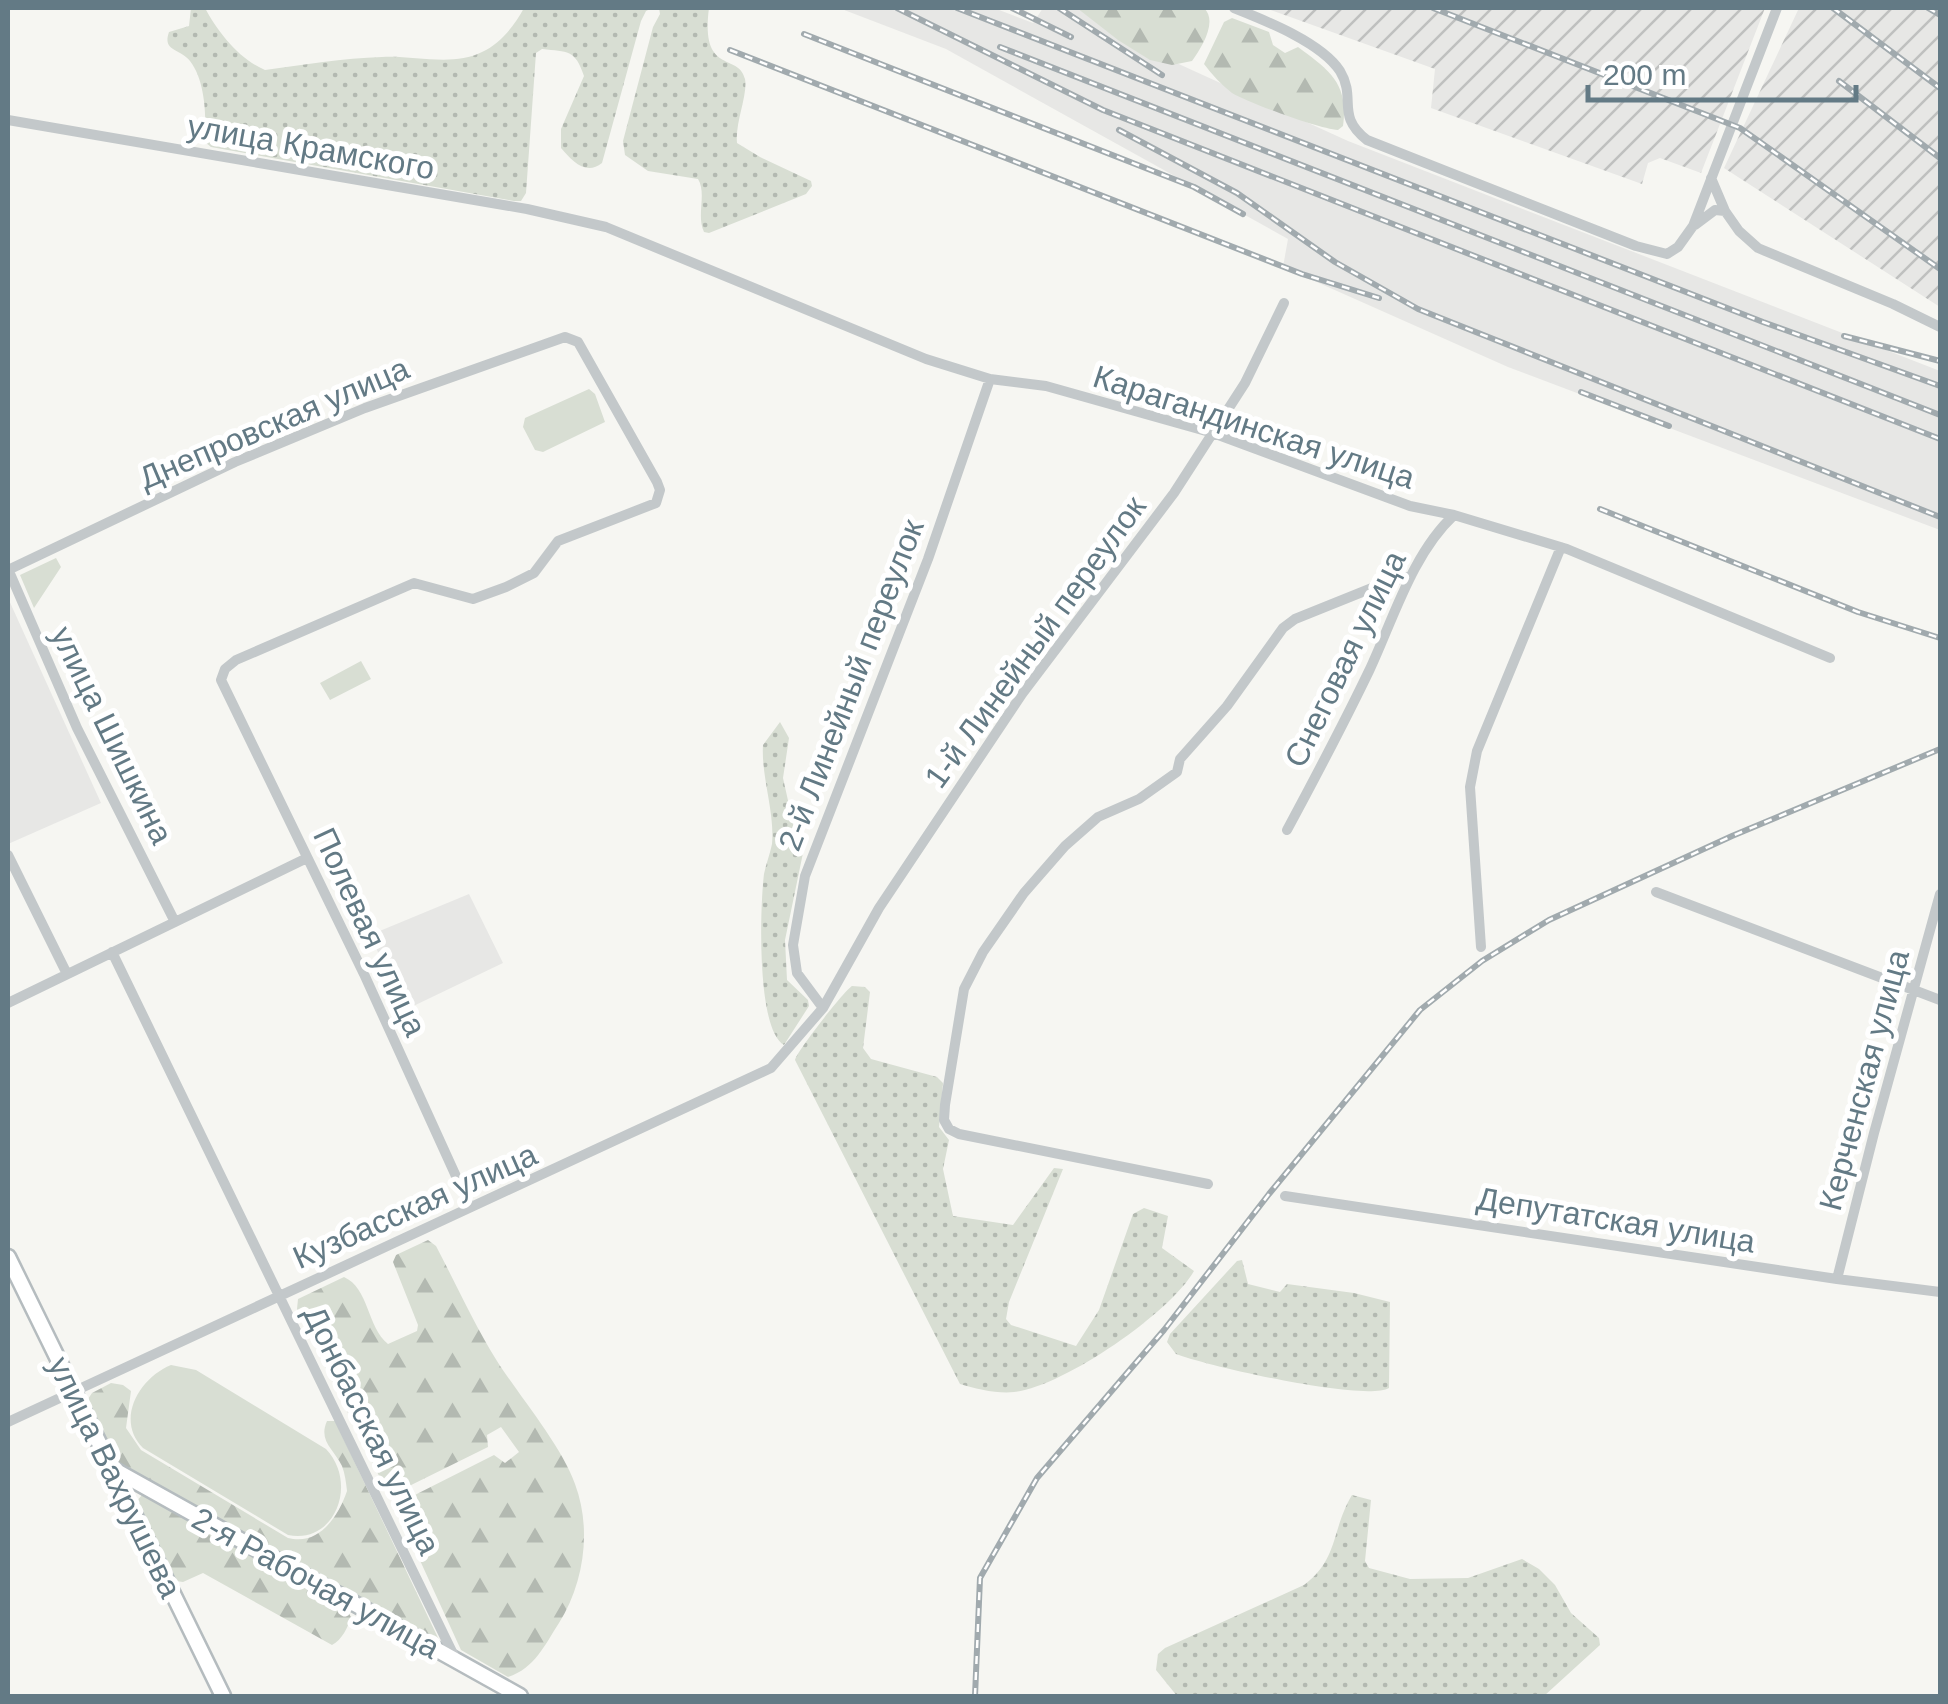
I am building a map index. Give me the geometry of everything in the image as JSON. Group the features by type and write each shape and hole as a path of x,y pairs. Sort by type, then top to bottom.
{"main road":[{"name":"улица Вахрушева","path":"8,1257 224,1696"},
{"name":"2-я Рабочая улица","path":"113,1469 520,1696"}],"street":[{"path":"1234,8 1273,23 1326,58 1340,72 1350,126 1367,140 1658,254 1678,247 1693,226 1777,8"},
{"name":"улица Крамского","path":"8,120 527,209 606,227"},
{"path":"1711,177 1725,211 1758,248 1940,327"},
{"path":"1693,226 1715,210 1725,211"},
{"name":"Карагандинская улица","path":"606,227 866,337 990,379 1046,386 1213,432 1410,506 1561,547 1830,658"},
{"name":"1-й Линейный переулок","path":"822,1008 879,908 1022,694 1121,567 1213,432 1251,372 1284,303"},
{"name":"Днепровская улица","path":"8,570 235,462 365,408 566,337 578,342 660,490 656,503 558,540 534,572 473,599 414,583 236,660 225,669 221,680"},
{"name":"2-й Линейный переулок","path":"822,1008 797,973 793,946 805,876 928,559 990,379"},
{"name":"Снеговая улица","path":"1287,830 1337,737 1412,576 1442,526 1454,515"},
{"path":"1481,947 1470,787 1477,750 1561,547"},
{"name":"улица Шишкина","path":"8,570 77,728 176,922"},
{"path":"1208,1184 948,1130 944,1120 964,988 983,952 1024,893 1064,846 1098,817 1139,799 1177,772 1180,759 1227,706 1283,628 1295,619 1412,576"},
{"name":"Полевая улица","path":"221,680 364,974 470,1207"},
{"path":"8,856 67,974"},
{"path":"8,1003 307,858"},
{"path":"1656,892 1940,1000"},
{"name":"Керченская улица","path":"1837,1280 1940,894"},
{"name":"Донбасская улица","path":"112,952 456,1661"},
{"name":"Кузбасская улица","path":"8,1422 752,1079 770,1068 822,1008"},
{"name":"Депутатская улица","path":"1285,1196 1837,1280 1940,1292"}],"shaded area":[{"path":"839,8 994,8 1033,23 1043,8 1094,8 1137,45 1348,141 1940,371 1940,530 1508,367 1283,267 1288,239 946,49"},
{"path":"1265,8 1765,8 1701,173 1660,158 1648,163 1642,184 1431,108 1435,69"},
{"path":"1799,8 1940,8 1940,307 1724,168"},
{"path":"8,598 101,803 8,844"},
{"path":"469,894 503,963 405,1010 370,935"}],"green space":[{"path":"191,8 205,8 230,44 265,70 367,58 446,60 471,56 501,39 524,8 652,8 641,21 602,163 596,167 580,165 561,148 561,129 584,76 577,61 564,52 542,49 536,53 526,193 521,201 514,201 211,147 205,142 202,89 195,69 167,38 169,32 189,26"},
{"path":"659,8 709,8 710,44 745,79 737,143 811,181 806,194 704,232 698,179 648,171 625,155 623,141"},
{"path":"1077,8 1204,8 1209,27 1192,61 1172,65 1150,60"},
{"path":"1232,18 1269,32 1273,45 1285,53 1298,47 1327,71 1340,88 1343,126 1329,129 1284,115 1232,93 1221,83 1204,64 1224,22"},
{"path":"589,389 595,394 605,422 543,452 535,450 523,427 525,418"},
{"path":"56,558 61,567 34,608 20,575"},
{"path":"361,661 371,679 330,700 320,683"},
{"path":"780,722 789,738 783,778 803,853 785,940 787,980 808,1000 809,1006 784,1045 768,1016 761,938 764,874 772,844 763,745"},
{"path":"852,986 865,987 870,992 863,1048 871,1059 937,1077 943,1083 939,1127 949,1140 943,1169 953,1216 1013,1225 1054,1168 1063,1169 1009,1302 1006,1319 1011,1325 1076,1346 1099,1310 1133,1214 1144,1208 1168,1216 1162,1248 1194,1271 1163,1307 1086,1363 1035,1387 1008,1392 960,1384 795,1060 821,1021"},
{"path":"428,1240 436,1246 497,1361 560,1453 580,1501 583,1555 568,1607 538,1655 508,1677 461,1650 396,1508 397,1504 494,1455 505,1463 519,1452 501,1427 487,1435 488,1447 395,1493 384,1486 297,1309 298,1299 344,1277 358,1290 388,1344 417,1331 393,1262 396,1255"},
{"path":"1242,1260 1248,1284 1280,1292 1287,1284 1390,1302 1389,1388 1374,1391 1319,1387 1176,1354 1167,1342 1170,1334"},
{"path":"171,1365 196,1370 326,1449 336,1463 341,1494 329,1521 304,1536 288,1535 143,1448 131,1425 134,1401 149,1380"},
{"path":"111,1383 131,1391 126,1428 141,1450 288,1538 318,1534 343,1501 347,1491 344,1472 324,1434 327,1421 335,1421 440,1642 121,1466 112,1456 86,1402 92,1393"},
{"path":"142,1495 348,1611 351,1617 342,1637 332,1645 203,1573 176,1581 136,1502"},
{"path":"1352,1495 1371,1500 1365,1561 1369,1568 1410,1579 1468,1578 1522,1559 1555,1585 1571,1613 1599,1638 1600,1645 1544,1696 1177,1696 1156,1670 1158,1654 1304,1585 1329,1554"}],"railway":[{"path":"897,8 1103,110 1940,439"},
{"path":"957,8 1763,322 1940,386"},
{"path":"1012,8 1071,37"},
{"path":"1059,8 1162,75"},
{"path":"1433,8 1740,128 1940,269"},
{"path":"1833,8 1940,88"},
{"path":"1928,8 1940,15"},
{"path":"804,34 1194,187 1243,214"},
{"path":"1000,47 1940,415"},
{"path":"730,50 1302,274 1379,298"},
{"path":"1839,81 1940,158"},
{"path":"1119,130 1237,193 1335,262 1418,309 1940,517"},
{"path":"1844,336 1940,361"},
{"path":"1581,392 1669,426"},
{"path":"1600,509 1858,612 1940,638"},
{"path":"975,1696 980,1578 1037,1478 1164,1330 1420,1010 1482,961 1549,920 1732,836 1940,749"}]}
